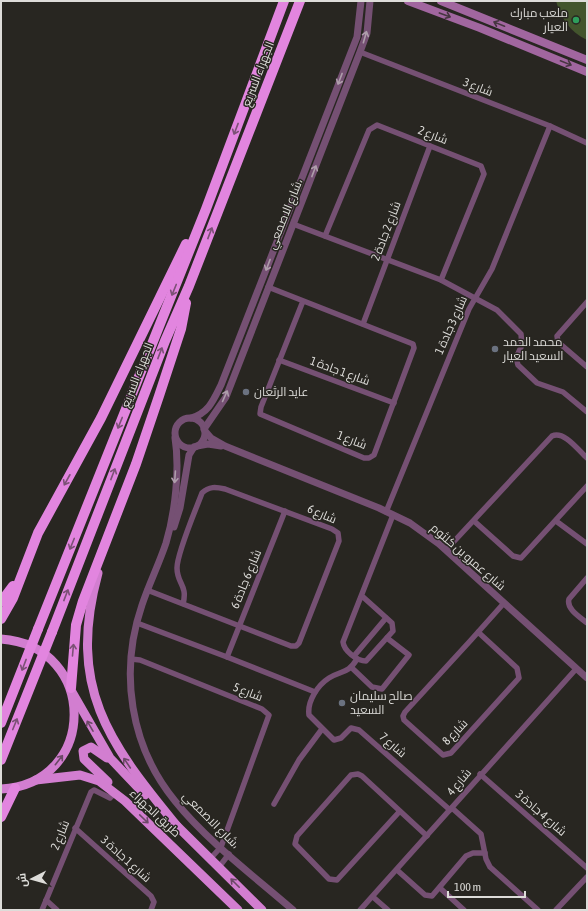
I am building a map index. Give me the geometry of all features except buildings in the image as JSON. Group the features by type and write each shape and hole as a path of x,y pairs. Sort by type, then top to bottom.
{"highway":[{"name":"الجهراء السريع","path":"1,723 206,209 284,1"},
{"name":"الجهراء السريع","path":"1,760 162,348 189,286 300,1"},
{"path":"1,619 10,605 21,573 38,533 101,418 148,325 176,264 206,209"},
{"path":"1,789 15,788 36,780 55,765 69,743 75,718 71,690 76,625 83,601 106,544 159,396 181,328 189,286"},
{"path":"106,544 91,599 88,623 86,641 90,679 109,732 125,760 177,826"},
{"path":"1,602 11,590 21,573"},
{"name":"طريق الجهراء","path":"1,638 22,642 41,651 57,665 110,758 137,787 262,910"},
{"path":"126,801 84,759 83,754 85,749 91,746 95,748 137,787"},
{"name":"طريق الجهراء","path":"36,780 80,775 99,781 126,801 238,910"},
{"path":"1,818 15,788"}],"main road":[{"path":"408,1 421,4 517,42 587,72"},
{"path":"441,1 587,60"},
{"path":"517,42 521,40 534,43 536,39"},
{"path":"546,55 544,51 547,48 561,52 566,51"}],"street":[{"name":"شارع الاصمعي،","path":"192,418 200,415 208,409 221,385 357,37 361,1"},
{"name":"شارع الاصمعي،","path":"204,430 226,396 360,52 367,33 370,1"},
{"name":"شارع 3","path":"360,52 550,126 587,143"},
{"name":"شارع 2","path":"325,236 372,127 377,125 482,166 484,170 441,280"},
{"name":"شارع 3 جادة 1","path":"390,513 474,298 481,290 492,269 550,126"},
{"name":"شارع 2 جادة 2","path":"363,324 430,146"},
{"path":"293,224 441,280 497,310 521,334 522,344 516,358 518,365 537,383 562,392 587,412"},
{"name":"شارع 1","path":"268,288 303,301 363,324 411,343 414,346 374,455 369,458 364,458 260,414 261,407 303,301"},
{"path":"587,302 557,336 558,342 587,367"},
{"name":"شارع 1 جادة 1","path":"279,360 394,402"},
{"path":"186,418 197,420 204,430 203,440 195,447 185,447 178,442 174,433 178,423 186,418"},
{"name":"شارع عمرو بن كلثوم","path":"204,430 211,438 225,446 390,513 410,523 446,550 587,678"},
{"path":"446,550 552,436 556,434 562,435 587,458"},
{"name":"شارع الاصمعي،","path":"166,543 172,517 175,491 177,451 175,438"},
{"name":"شارع عمرو بن كلثوم","path":"195,447 208,444 225,446"},
{"name":"شارع الاصمعي،","path":"195,447 188,458 180,508 148,590 137,623 131,659 130,679 133,709 140,740 147,756 175,801 221,847 293,910"},
{"path":"474,521 518,559 524,557 587,486"},
{"name":"شارع 6","path":"148,590 182,604 238,626 291,646 296,646 299,643 339,538 337,532 332,528 225,489 212,487 206,489 202,493 178,561 178,575 185,594 182,604"},
{"name":"شارع 6 جادة 6","path":"227,657 238,626 285,511"},
{"path":"362,596 392,623 394,627 393,632 366,661 356,658 345,648 343,642 362,596 390,513"},
{"path":"556,521 587,544"},
{"path":"587,578 569,599 568,603 569,607 587,623"},
{"name":"شارع 8","path":"478,632 517,668 519,678 451,753 443,755 404,720 403,716 478,632 504,603"},
{"path":"386,618 356,658 352,668 372,688 382,689 409,655 387,638"},
{"path":"137,623 316,692"},
{"name":"شارع 5","path":"131,659 140,660 268,712 270,719 221,847"},
{"name":"شارع 7","path":"352,668 330,677 316,692 308,705 309,715 334,740 339,739 352,728 359,730 451,809"},
{"name":"شارع 4","path":"360,910 398,870 480,774 576,669"},
{"path":"274,804 299,760 322,729"},
{"path":"400,811 337,880 329,879 295,844 297,836 354,774 362,776 400,811 427,836"},
{"name":"شارع 4 جادة 3","path":"480,774 587,868"},
{"name":"شارع 2","path":"42,910 91,792 94,790 110,798 115,793"},
{"path":"451,809 481,834 490,867 538,910"},
{"name":"شارع 1 جادة 3","path":"75,828 151,896 154,902 150,910"},
{"path":"210,859 221,847"},
{"path":"398,870 428,896 432,896 466,856 473,853 485,853"},
{"path":"219,867 229,854"},
{"path":"556,910 587,877"},
{"path":"440,888 464,910"},
{"path":"373,897 388,910"},
{"path":"46,900 57,910"}],"green space":[{"name":"ملعب مبارك العيار","path":"556,1 587,1 587,40 571,29 567,24"}],"place":[{"name":"ملعب مبارك العيار","path":"576,20"},
{"name":"محمد الحمد السعيد العيار","path":"495,349"},
{"name":"عايد الرثعان","path":"246,392"},
{"name":"صالح سليمان السعيد","path":"342,703"}]}
